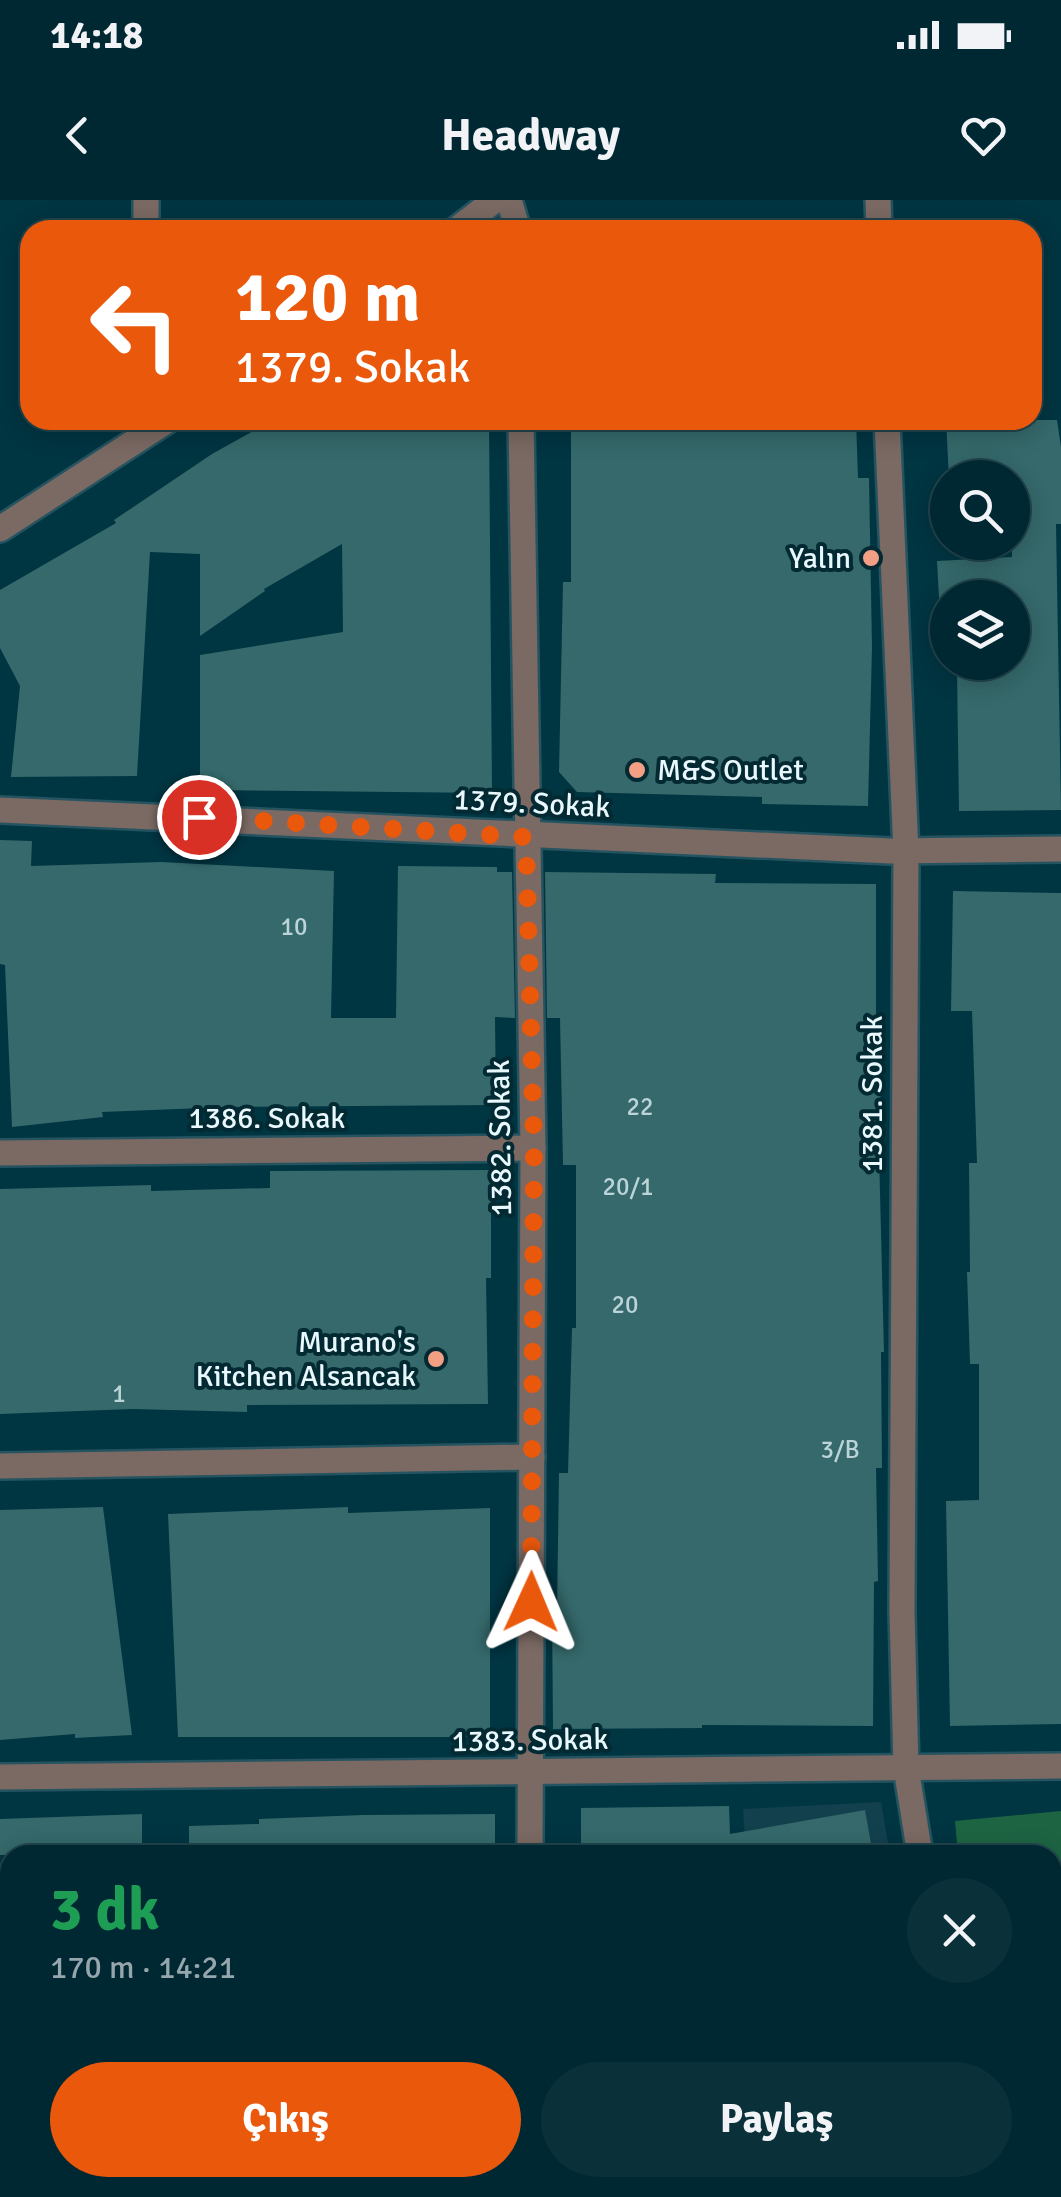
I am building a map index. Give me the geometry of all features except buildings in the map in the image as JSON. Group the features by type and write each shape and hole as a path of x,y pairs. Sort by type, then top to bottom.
{"street":[{"path":"469,220 494,200"},
{"path":"0,528 147,430"},
{"name":"1382. Sokak","path":"521,430 534,1148 530,1845"},
{"name":"1381. Sokak","path":"887,430 906,852 902,1612 906,1768 918,1845"},
{"name":"1379. Sokak","path":"0,810 906,852 1061,849"},
{"name":"1386. Sokak","path":"0,1153 534,1148"},
{"path":"0,1466 532,1458"},
{"name":"1383. Sokak","path":"0,1777 1061,1766"}],"shaded area":[{"path":"881,1802 888,1845 745,1845 743,1809"}],"green space":[{"path":"1061,1811 1061,1845 957,1845 955,1821"}],"place":[{"name":"Yalın","path":"871,558"},
{"name":"M&S Outlet","path":"637,770"},
{"name":"Murano's Kitchen Alsancak","path":"436,1359"}],"route":[{"path":"199,817 526,837 534,1148 531,1602"}]}
